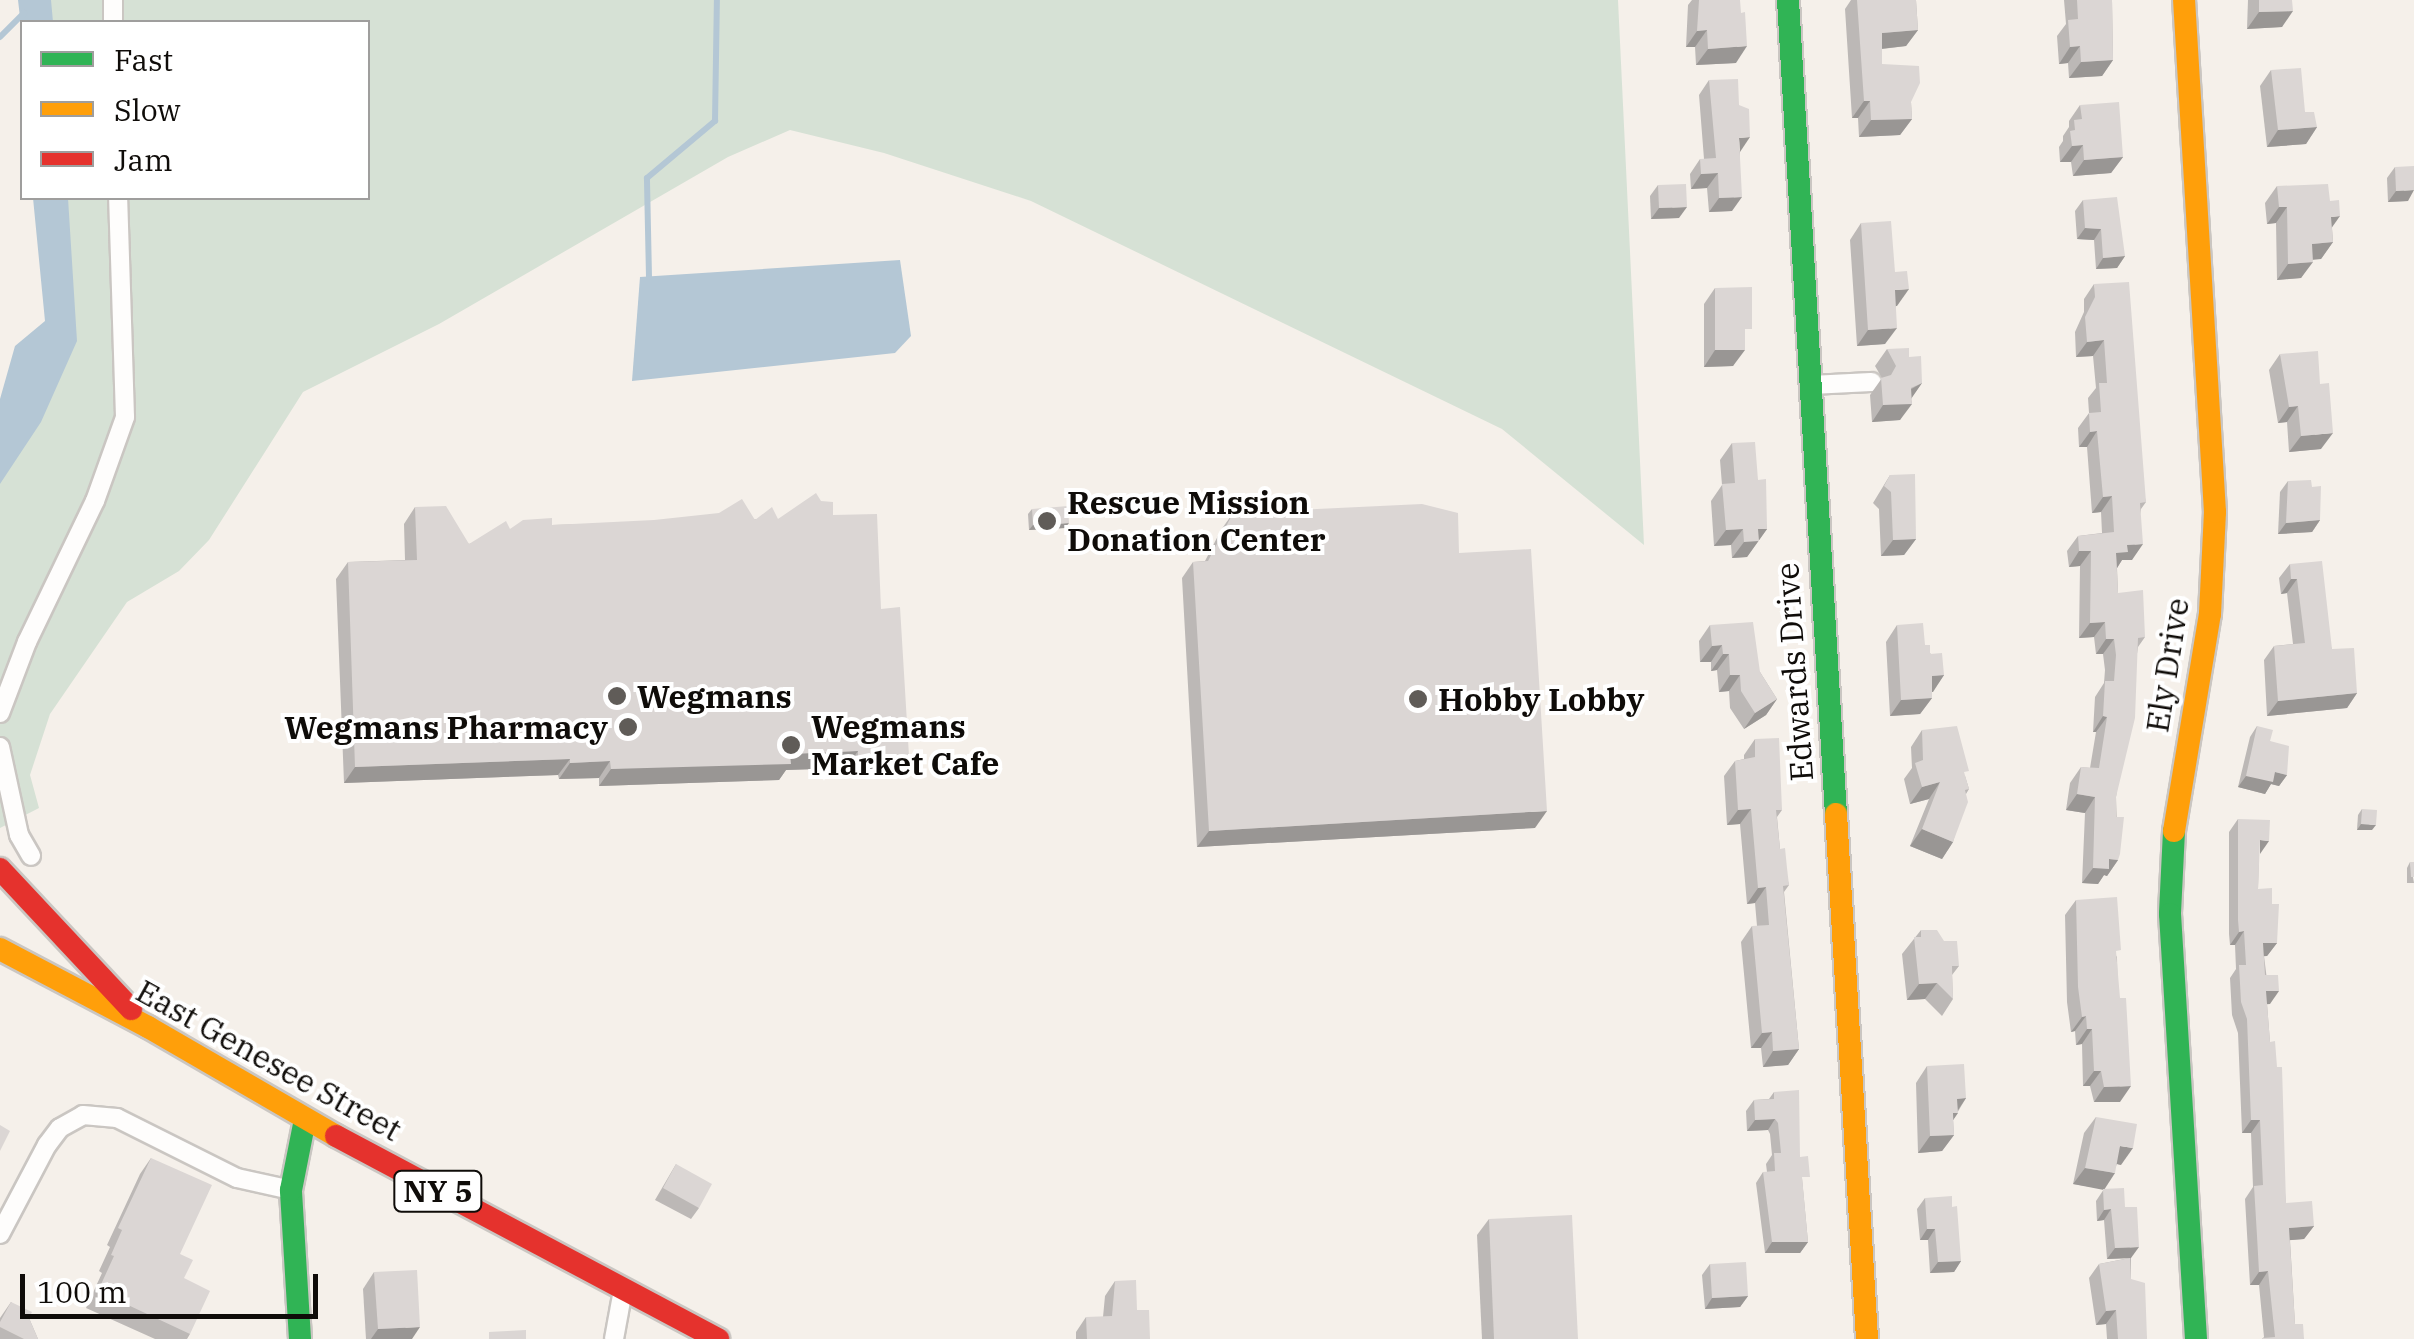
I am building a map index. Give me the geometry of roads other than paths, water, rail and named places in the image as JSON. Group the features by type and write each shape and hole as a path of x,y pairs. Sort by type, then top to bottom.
{"main road":[{"name":"Edwards Drive","path":"1788,0 1867,1339"},
{"name":"Ely Drive","path":"2184,0 2214,512 2210,614 2172,860 2170,914 2196,1339"},
{"path":"0,869 148,1027"},
{"name":"East Genesee Street","path":"0,949 148,1027 305,1120 718,1339"},
{"path":"300,1339 290,1190 305,1120"}],"street":[{"path":"0,712 26,642 95,500 126,417 118,200"},
{"path":"1810,385 1872,382"},
{"path":"0,747 19,835 31,856"},
{"path":"0,1234 47,1145 60,1128 83,1114 117,1118 237,1178 290,1190"},
{"path":"614,1339 623,1290"}],"water":[{"path":"18,0 51,0 53,20 20,20"},
{"path":"33,200 68,200 77,341 41,422 0,484 0,399 15,346 45,321"},
{"path":"900,260 911,336 895,353 632,381 640,277"}],"waterway":[{"path":"649,277 647,178 715,121 717,0"},
{"path":"0,37 24,13"}],"place":[{"name":"Rescue Mission Donation Center","path":"1047,521"},
{"name":"Wegmans","path":"617,696"},
{"name":"Hobby Lobby","path":"1418,699"},
{"name":"Wegmans Pharmacy","path":"628,727"},
{"name":"Wegmans Market Cafe","path":"791,745"}]}
